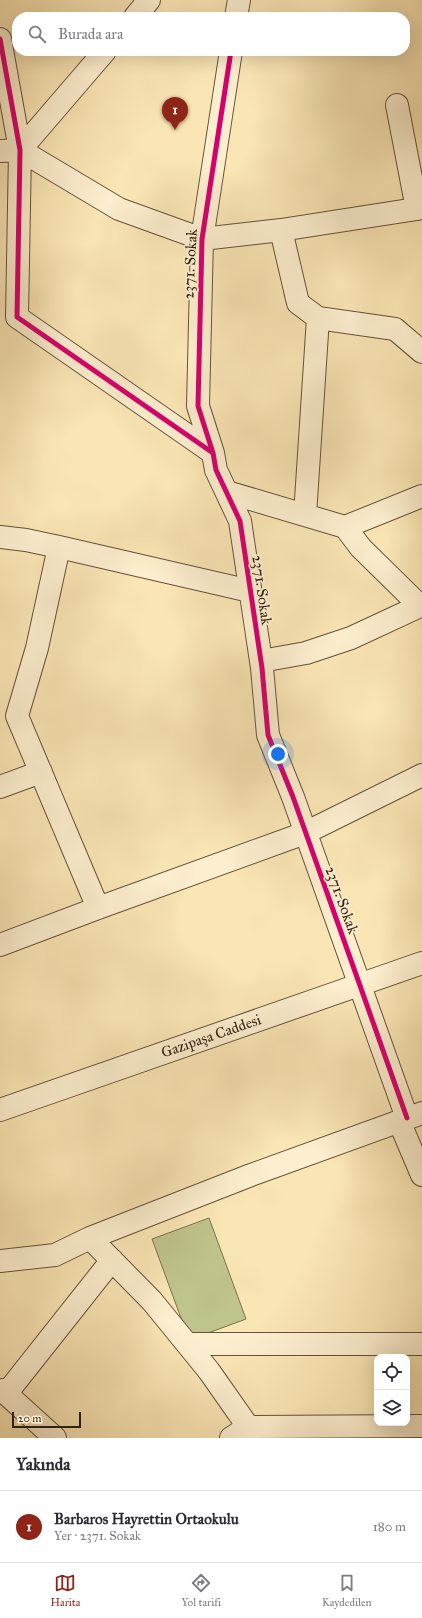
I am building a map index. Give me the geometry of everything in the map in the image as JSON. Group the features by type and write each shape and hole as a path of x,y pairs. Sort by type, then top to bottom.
{"street":[{"path":"139,12 149,0"},
{"path":"237,12 239,0"},
{"path":"0,39 10,151 17,317 213,453"},
{"path":"10,151 100,56"},
{"name":"2371. Sokak","path":"230,56 202,238 198,406 213,453 216,470 240,521 261,661 268,735 293,797 359,984 410,1117 422,1175"},
{"path":"10,151 119,209 202,238 281,230 419,208 397,104"},
{"path":"281,230 298,303 318,318 395,329 422,352"},
{"path":"304,515 318,318"},
{"path":"227,492 345,527 361,548 421,605 351,638 306,653 261,661"},
{"path":"345,527 422,496"},
{"path":"0,537 26,540 250,590"},
{"path":"59,547 37,648 17,716 98,908"},
{"path":"0,787 41,772"},
{"path":"0,945 305,833 422,775"},
{"name":"Gazipaşa Caddesi","path":"0,1110 422,963"},
{"path":"0,1261 55,1255 90,1238 251,1175 410,1117"},
{"path":"90,1238 152,1301 188,1344 209,1371 245,1434 422,1426"},
{"path":"55,1438 3,1393 112,1260"},
{"path":"188,1344 422,1344"}],"green space":[{"path":"209,1218 246,1319 189,1340 152,1239"}],"cycle path":[{"path":"0,39 20,150 17,317 213,453"},
{"path":"230,56 202,239 198,406 213,453 216,470 240,521 262,668 268,735 293,797 407,1118"}],"place":[{"name":"Barbaros Hayrettin Ortaokulu","path":"175,130"}]}
